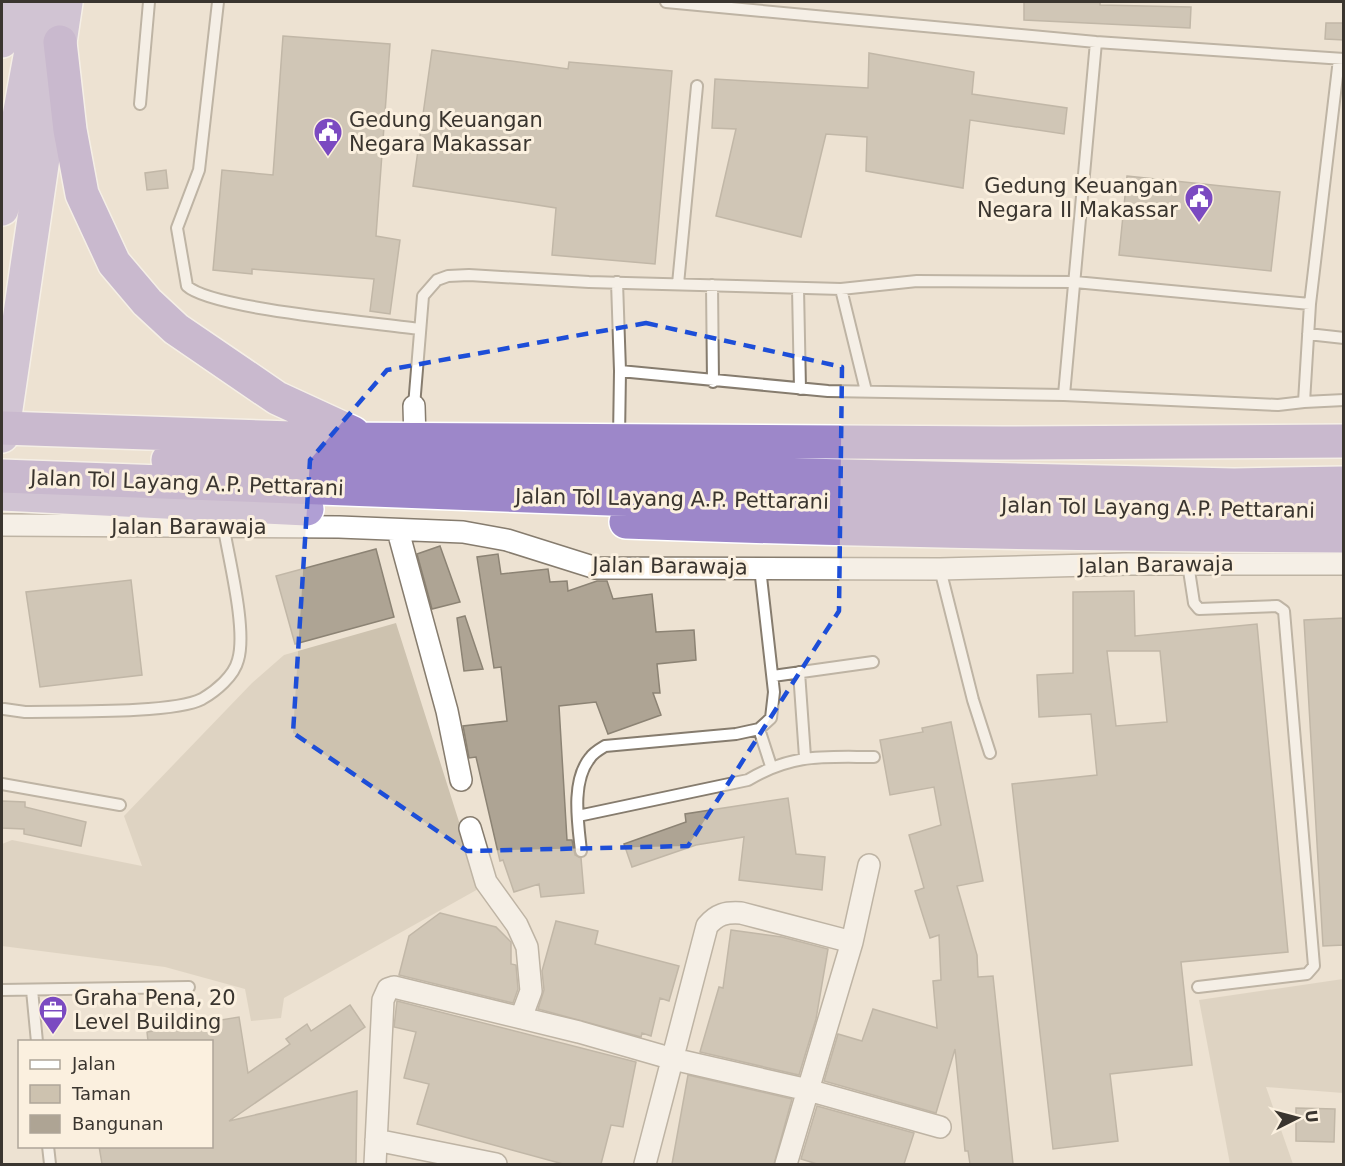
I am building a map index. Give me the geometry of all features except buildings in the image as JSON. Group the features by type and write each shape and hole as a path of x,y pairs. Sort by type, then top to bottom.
{"highway":[{"path":"2,41 8,2"},
{"path":"2,209 40,2"},
{"path":"66,2 2,437 1344,441"},
{"path":"60,42 70,130 82,194 114,263 147,302 176,329 277,398 363,437"},
{"path":"2,340 20,308"},
{"name":"Jalan Tol Layang A.P. Pettarani","path":"2,437 1234,485 1344,483"},
{"name":"Jalan Tol Layang A.P. Pettarani","path":"2,476 610,499 1344,510"},
{"path":"2,494 820,530 1344,536"}],"street":[{"path":"414,406 415,440"},
{"name":"Jalan Barawaja","path":"2,525 224,529 339,527 481,533 596,568 940,569 1188,564 1344,564"},
{"path":"399,531 447,711 461,780"},
{"path":"470,828 486,882 518,925 527,947 531,991 521,1018"},
{"path":"786,1164 852,942 870,865"},
{"path":"645,1164 707,926 715,917 728,913 741,914 852,942"},
{"path":"375,1164 382,1010 388,989 400,987 673,1059 808,1090 940,1127"},
{"path":"376,1140 496,1164"}],"lane":[{"path":"140,104 149,2"},
{"path":"218,2 199,170 177,228 187,286 225,302 419,329"},
{"path":"666,2 1096,42 1341,59 1310,304 1304,402"},
{"path":"1064,395 1096,42"},
{"path":"678,284 697,86"},
{"path":"414,406 419,329 424,294 437,280 448,276 841,289 916,280 1075,282 1310,304"},
{"path":"617,282 620,371 619,440"},
{"path":"712,285 713,382"},
{"path":"798,288 800,389"},
{"path":"841,289 866,391"},
{"path":"1308,334 1344,338"},
{"path":"620,371 800,389 1064,395 1278,405 1344,400"},
{"path":"4,709 25,712 161,707 200,700 224,683 238,660 240,630 224,529"},
{"path":"1188,564 1194,603 1199,609 1277,606 1283,608 1285,614 1314,966 1307,974 1198,987"},
{"path":"581,851 578,816 581,778 590,758 605,746 736,734 759,729 771,718 773,676 760,568"},
{"path":"940,569 973,700 990,753"},
{"path":"773,676 873,662"},
{"path":"799,672 805,757"},
{"path":"759,729 771,766"},
{"path":"578,816 748,780 771,766 805,757 874,757"},
{"path":"2,784 120,804"},
{"path":"2,990 189,987"},
{"path":"32,990 37,1040"},
{"path":"48,1148 50,1164"}],"highlighted area":[{"path":"646,323 842,367 839,611 688,846 467,851 293,733 310,460 387,370"}],"green space":[{"path":"396,623 480,888 284,998 281,1018 251,1021 245,989 165,967 2,946 2,844 12,840 142,866 124,816 252,683 284,655"},
{"path":"1343,979 1343,1093 1266,1087 1293,1164 1230,1164 1199,1000"}],"place":[{"name":"Gedung Keuangan Negara Makassar","path":"328,158"},
{"name":"Gedung Keuangan Negara II Makassar","path":"1199,224"},
{"name":"Graha Pena, 20 Level Building","path":"53,1036"}]}
